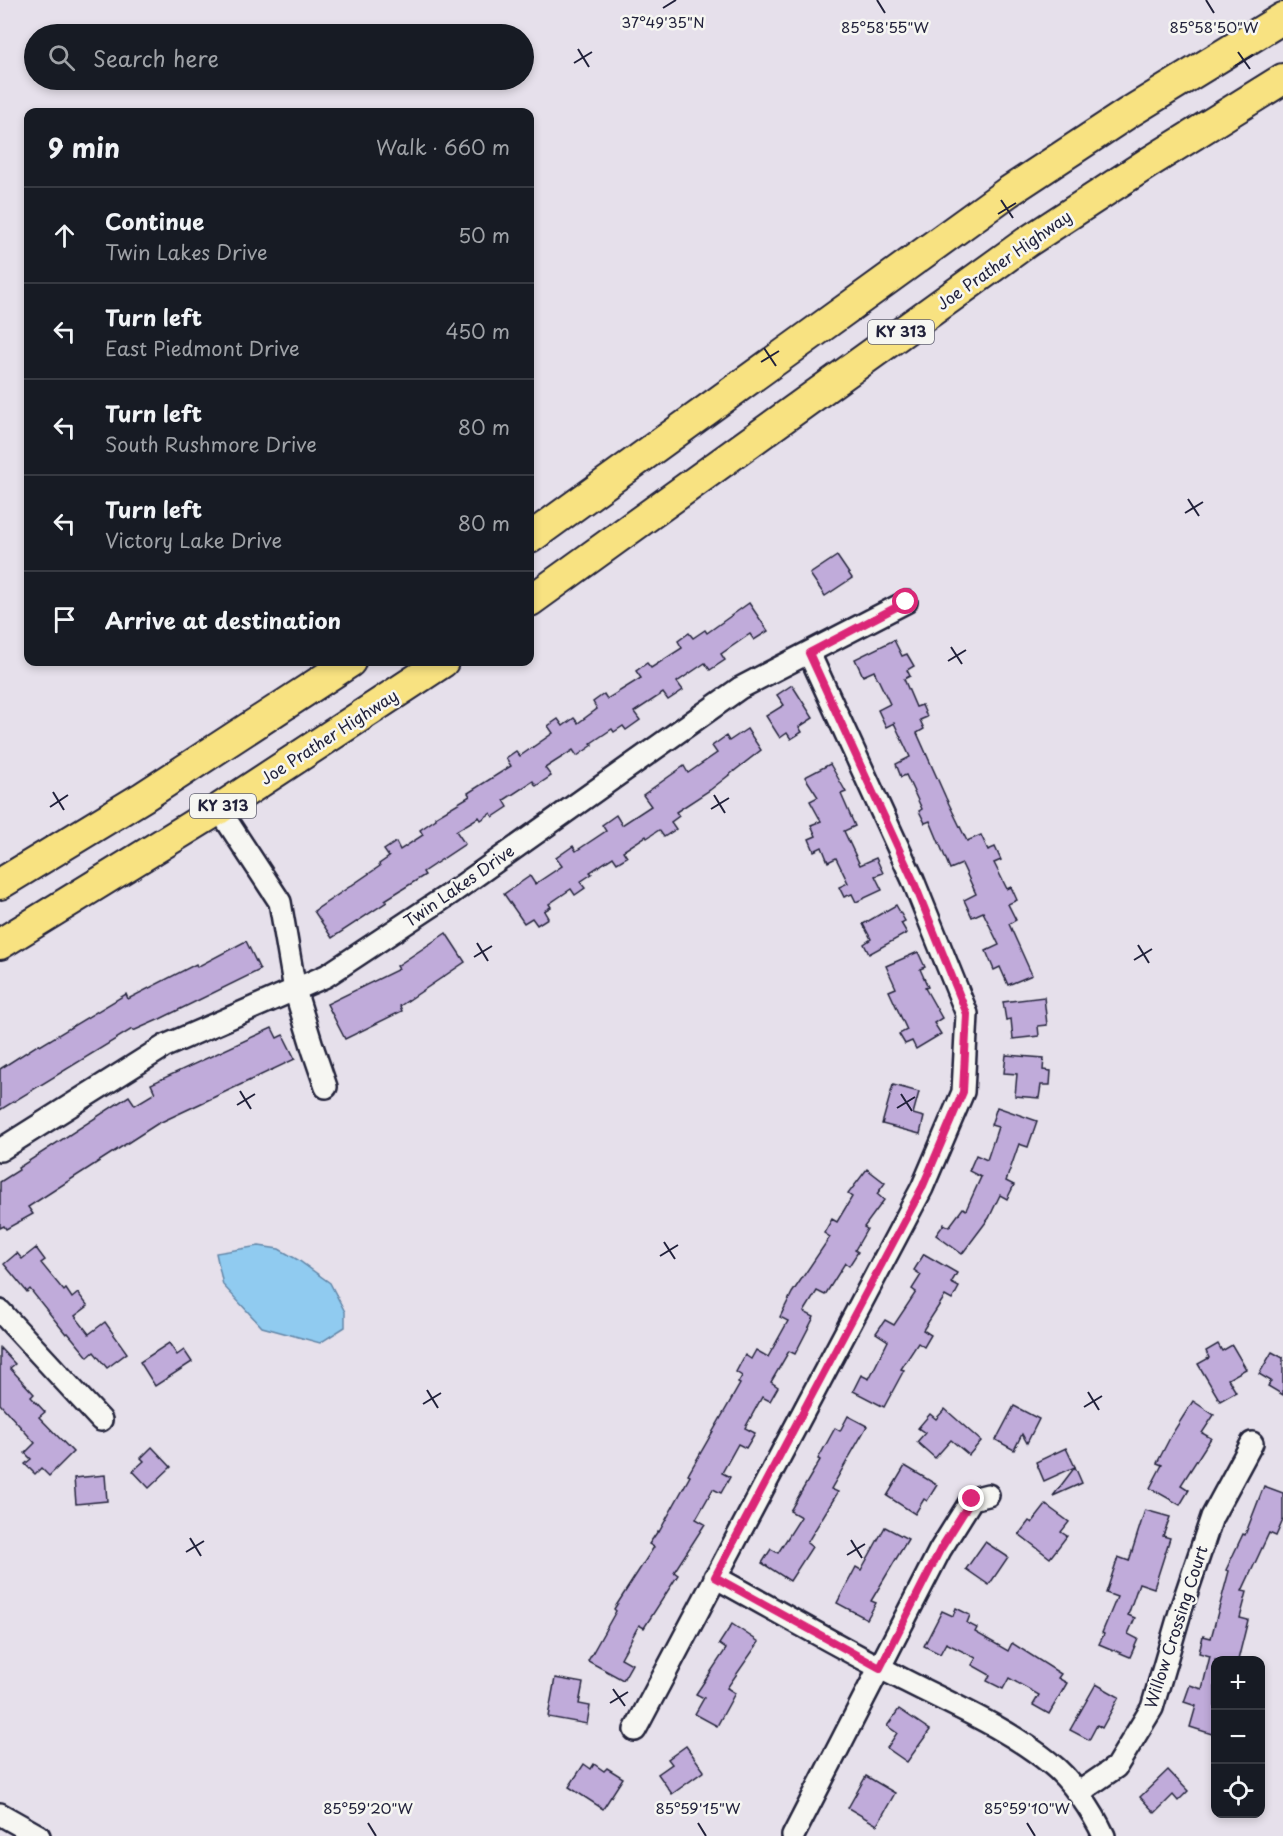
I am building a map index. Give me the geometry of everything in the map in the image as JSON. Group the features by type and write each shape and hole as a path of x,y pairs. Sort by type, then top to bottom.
{"highway":[{"name":"KY 313","path":"534,535 1008,192 1128,113 1283,18"},
{"name":"Joe Prather Highway","path":"534,598 1027,242 1283,79"},
{"name":"KY 313","path":"0,884 153,791 344,666"},
{"name":"Joe Prather Highway","path":"0,944 219,809 437,666"}],"street":[{"name":"Twin Lakes Drive","path":"0,1150 165,1046 326,976 450,894 740,688 906,602"},
{"path":"635,1730 922,1188 963,1092 967,1014 913,880 809,653"},
{"path":"219,809 280,902 296,990 326,1087"},
{"path":"0,1311 101,1420"},
{"name":"Willow Crossing Court","path":"1078,1793 1116,1767 1152,1708 1181,1609 1212,1516 1252,1443"},
{"path":"793,1836 945,1541 972,1499 988,1495"},
{"path":"715,1577 880,1668 1005,1732 1052,1764 1078,1793 1099,1824 1104,1836"},
{"path":"0,1814 39,1836"}],"water":[{"path":"259,1246 279,1249 330,1283 345,1312 345,1327 320,1343 262,1327 223,1285 216,1253"}],"building":[{"path":"837,556 852,578 825,596 810,574"},
{"path":"749,603 768,631 754,640 750,634 721,654 725,660 710,670 705,663 677,682 683,690 668,700 663,693 634,712 640,720 626,730 623,726 614,732 612,729 577,756 573,750 545,768 551,776 536,786 533,781 504,800 508,807 493,817 491,813 481,820 479,817 456,831 465,844 423,872 425,875 385,900 387,902 332,938 314,911 380,866 379,864 389,857 384,850 396,842 400,850 423,835 420,830 436,819 435,817 470,796 468,793 511,766 506,758 516,751 520,756 553,733 548,726 558,719 563,726 574,718 578,723 597,709 593,702 604,694 607,699 641,678 636,671 647,663 651,668 682,648 678,641 689,633 693,638 705,630 707,633"},
{"path":"894,640 902,656 907,654 914,666 907,670 910,676 904,679 916,707 922,705 927,717 920,720 924,729 917,733 946,798 967,841 981,835 988,850 995,847 1001,860 994,863 1007,889 1011,887 1017,900 1008,904 1016,920 1009,924 1032,975 1008,985 1000,967 994,970 986,951 999,945 983,912 972,917 964,900 976,894 962,864 950,869 930,821 925,823 919,811 922,809 906,775 901,777 896,764 910,757 894,723 886,727 878,710 890,704 874,671 863,676 855,659"},
{"path":"792,685 813,718 799,727 802,732 791,739 787,733 780,738 766,716 784,705 777,695"},
{"path":"747,729 761,750 710,790 676,812 679,816 671,822 676,829 664,837 659,830 647,838 646,836 623,851 627,857 617,863 613,857 590,872 592,874 580,882 585,888 575,895 571,889 549,904 551,907 544,911 548,918 537,925 532,918 524,923 504,894 530,876 535,884 562,866 556,858 573,846 576,851 606,831 602,825 616,815 622,825 651,806 643,795 684,766 688,773 717,753 712,746 726,736 729,741"},
{"path":"830,764 846,792 841,794 855,826 844,831 860,865 876,858 883,873 875,876 882,890 856,902 852,894 844,897 839,887 848,883 836,858 828,862 822,847 814,851 809,839 816,836 811,825 821,821 810,801 818,797 805,777"},
{"path":"896,905 905,921 901,923 907,933 869,954 864,944 871,939 863,924"},
{"path":"446,933 465,962 400,1006 402,1011 345,1039 327,1004 399,969 397,966"},
{"path":"246,941 260,970 160,1019 133,1031 132,1029 0,1110 0,1069 126,994 128,999"},
{"path":"918,952 925,967 920,969 928,987 925,988 942,1018 934,1023 941,1034 916,1049 912,1041 905,1044 899,1034 907,1030 889,991 896,988 886,966"},
{"path":"1044,997 1047,1025 1038,1026 1039,1036 1013,1039 1011,1019 1006,1020 1003,1002"},
{"path":"272,1028 277,1038 283,1035 295,1059 157,1124 28,1207 33,1214 6,1229 4,1226 0,1228 0,1182 19,1170 18,1168 129,1096 135,1105 155,1093 151,1084"},
{"path":"1006,1055 1044,1058 1043,1070 1051,1071 1050,1085 1041,1085 1039,1098 1015,1096 1017,1074 1004,1073"},
{"path":"893,1085 919,1092 913,1114 924,1117 920,1134 882,1124"},
{"path":"997,1107 1037,1121 1028,1147 1019,1144 1006,1181 1014,1185 1007,1199 1000,1195 989,1218 962,1254 936,1235 944,1224 949,1227 963,1208 966,1210 981,1177 969,1171 976,1155 987,1160 998,1127 991,1125"},
{"path":"867,1169 885,1183 877,1194 884,1200 864,1227 867,1229 855,1250 858,1252 849,1266 845,1263 825,1295 817,1291 804,1312 814,1317 795,1354 789,1351 771,1382 778,1387 770,1401 762,1397 745,1428 755,1433 746,1448 738,1444 722,1473 730,1477 721,1493 713,1489 696,1519 705,1524 674,1572 678,1575 644,1628 639,1625 621,1658 632,1664 623,1680 588,1661 616,1611 614,1609 654,1547 649,1544 659,1532 690,1476 688,1475 740,1384 738,1383 742,1376 736,1372 745,1355 751,1359 756,1350 768,1357 788,1321 780,1317 792,1293 830,1237 824,1233 832,1219 837,1222 852,1197 848,1194"},
{"path":"36,1248 45,1260 41,1263 64,1291 66,1289 72,1298 78,1293 88,1306 75,1316 89,1334 105,1322 127,1353 107,1368 94,1352 88,1357 68,1333 66,1334 30,1289 27,1292 4,1264 17,1253 22,1259"},
{"path":"924,1254 957,1273 951,1283 959,1287 952,1300 945,1296 923,1330 931,1335 924,1347 918,1343 901,1369 904,1370 884,1407 853,1391 861,1375 869,1379 888,1341 876,1333 885,1320 894,1325 916,1292 912,1289 921,1275 914,1270"},
{"path":"169,1343 177,1355 184,1350 192,1362 155,1386 140,1362"},
{"path":"1218,1344 1222,1351 1232,1345 1246,1369 1228,1379 1236,1392 1220,1401 1198,1364 1209,1358 1206,1351"},
{"path":"0,1348 15,1364 10,1368 34,1394 31,1397 45,1412 39,1417 73,1452 49,1476 41,1468 35,1474 25,1464 31,1459 25,1453 35,1443 0,1404"},
{"path":"1272,1352 1283,1358 1283,1395 1268,1386 1271,1381 1259,1374"},
{"path":"1193,1401 1214,1415 1202,1433 1211,1438 1181,1485 1189,1490 1180,1505 1150,1488 1162,1465 1157,1463"},
{"path":"1014,1406 1039,1419 1027,1443 1022,1434 1014,1450 996,1440"},
{"path":"945,1409 981,1441 969,1455 951,1440 935,1458 917,1442 925,1433 918,1428 930,1414 936,1419"},
{"path":"848,1416 867,1426 831,1489 838,1492 807,1543 812,1547 790,1581 762,1563 771,1549 778,1553 801,1517 790,1511 820,1460 818,1459 835,1428 840,1431"},
{"path":"152,1447 171,1467 149,1488 133,1471 144,1461 141,1458"},
{"path":"1066,1448 1075,1467 1044,1481 1036,1462"},
{"path":"905,1466 937,1485 927,1501 924,1499 915,1514 887,1496"},
{"path":"1075,1467 1082,1483 1053,1496"},
{"path":"105,1475 107,1501 76,1504 74,1478"},
{"path":"1264,1486 1283,1493 1283,1520 1276,1536 1269,1533 1242,1591 1247,1592 1240,1618 1248,1620 1239,1656 1211,1656 1211,1734 1190,1727 1196,1706 1184,1702 1190,1685 1202,1689 1210,1656 1199,1653 1203,1636 1211,1638 1229,1571 1226,1570 1243,1534 1245,1535"},
{"path":"1046,1505 1069,1522 1061,1532 1067,1536 1050,1558 1019,1534 1029,1521 1032,1523"},
{"path":"1145,1510 1170,1517 1163,1536 1170,1538 1154,1588 1139,1583 1128,1615 1135,1618 1128,1634 1138,1639 1130,1657 1099,1644 1117,1597 1106,1593 1118,1557 1129,1561"},
{"path":"885,1527 908,1539 871,1601 876,1603 867,1619 837,1603 856,1567 861,1570"},
{"path":"985,1542 1008,1557 989,1585 966,1569"},
{"path":"956,1608 970,1615 967,1623 977,1628 975,1632 1008,1651 1012,1643 1061,1674 1058,1678 1067,1683 1049,1714 1033,1705 1039,1695 1009,1678 1003,1689 987,1681 990,1675 972,1665 976,1658 946,1643 940,1654 924,1646 942,1611 953,1616"},
{"path":"732,1624 759,1642 727,1688 735,1693 717,1726 695,1714 704,1698 696,1694 726,1649 719,1644"},
{"path":"555,1678 583,1683 579,1704 590,1706 587,1724 548,1717"},
{"path":"1096,1684 1119,1697 1102,1728 1097,1725 1089,1740 1070,1730"},
{"path":"899,1709 930,1730 907,1762 887,1748 897,1733 887,1726"},
{"path":"686,1746 704,1771 672,1794 658,1774 672,1764 668,1759"},
{"path":"584,1764 591,1769 594,1764 604,1771 607,1768 623,1778 603,1809 569,1787"},
{"path":"1168,1770 1188,1791 1178,1801 1173,1795 1155,1813 1140,1797"},
{"path":"866,1776 895,1793 877,1825 848,1808"}],"route":[{"path":"906,602 809,653 913,880 967,1014 963,1092 922,1188 715,1577 880,1668 940,1550 972,1499"}]}
